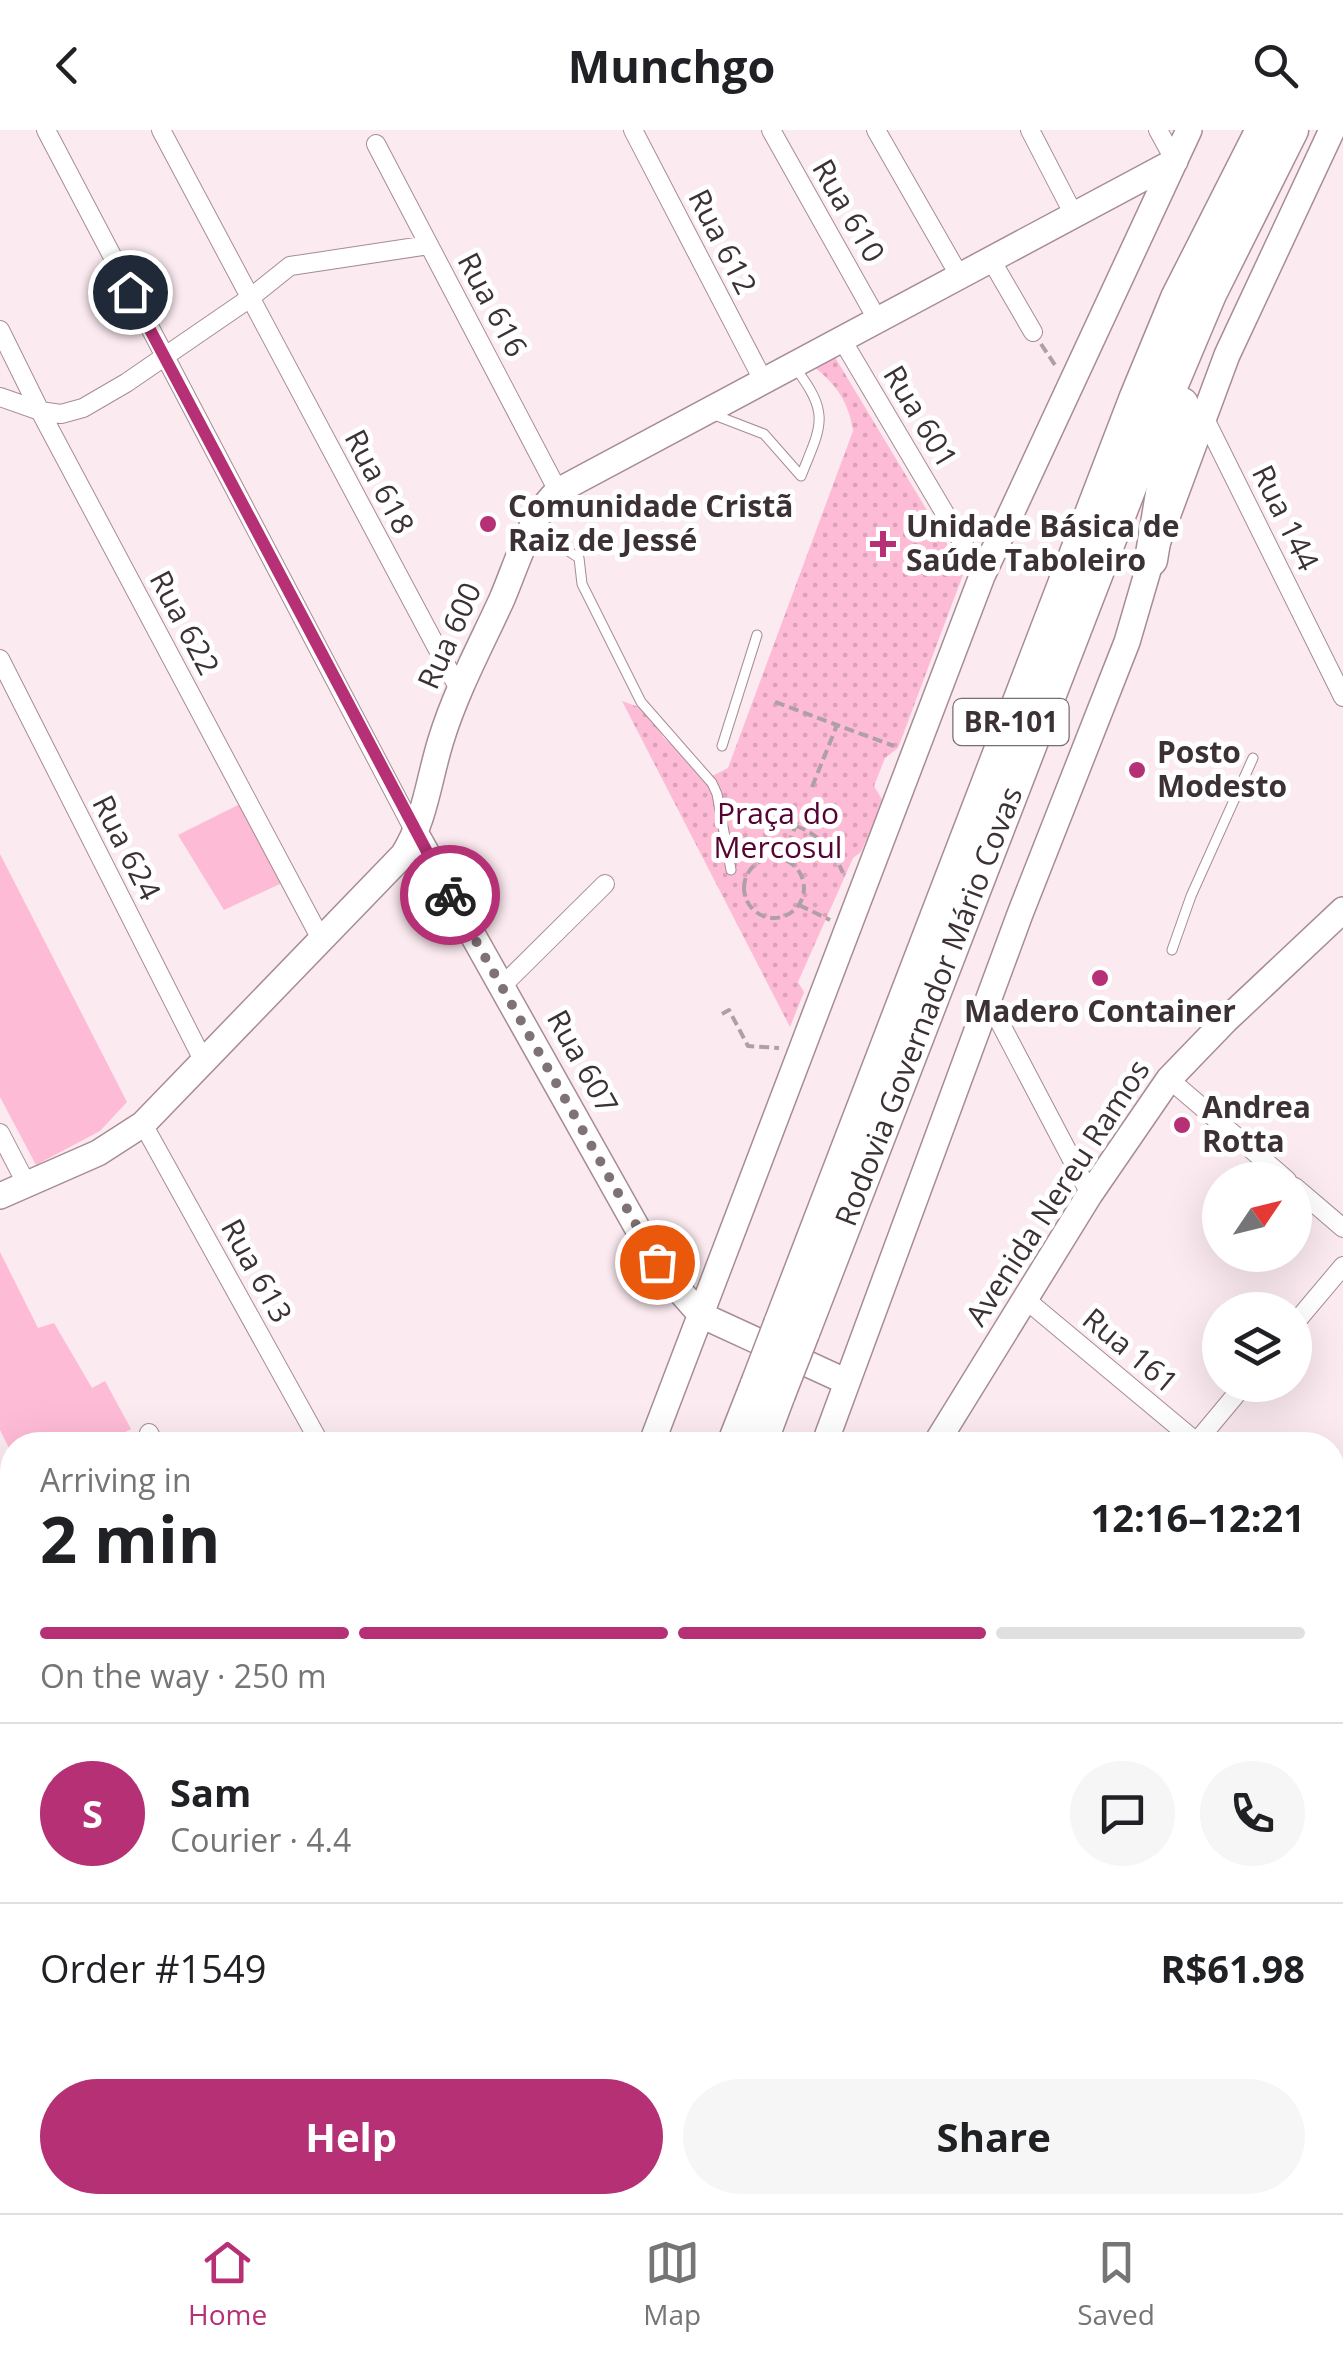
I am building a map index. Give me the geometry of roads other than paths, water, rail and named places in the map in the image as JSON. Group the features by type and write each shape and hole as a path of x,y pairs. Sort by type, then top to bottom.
{"highway":[{"name":"Rodovia Governador Mário Covas","path":"792,1328 1136,398 1177,298 1262,130"},
{"name":"Rodovia Governador Mário Covas","path":"741,1432 768,1389 1210,294 1292,130"},
{"path":"1151,560 1174,427 1216,323 1244,225"},
{"name":"Rodovia Governador Mário Covas","path":"762,1432 768,1389"}],"main road":[{"path":"657,1432 982,576 1189,130"},
{"path":"829,1432 988,1000 1127,642 1151,560 1204,417 1256,289 1332,130"},
{"name":"Rua 600","path":"0,1196 98,1153 143,1124 403,856 416,834 442,737 460,691 533,529 548,500 558,491 1174,161"},
{"name":"Rua 607","path":"416,834 650,1251 670,1281 701,1315"},
{"name":"Avenida Nereu Ramos","path":"943,1432 1090,1194 1170,1079 1225,1021 1340,922"},
{"path":"701,1315 847,1382"}],"street":[{"path":"46,130 416,834"},
{"name":"Rua 618","path":"161,130 460,691"},
{"name":"Rua 612","path":"633,130 763,380"},
{"name":"Rua 610","path":"772,130 877,319"},
{"path":"876,130 959,274"},
{"path":"1030,130 1073,213"},
{"path":"1158,130 1174,161"},
{"name":"Rua 616","path":"376,144 558,491"},
{"path":"0,397 61,414 99,401 250,298 290,266 429,245"},
{"path":"990,258 1033,332"},
{"name":"Rua 622","path":"0,330 322,941"},
{"name":"Rua 601","path":"841,338 982,576"},
{"name":"Rua 144","path":"1204,417 1343,697"},
{"name":"Rua 624","path":"0,659 204,1062"},
{"path":"502,986 605,884"},
{"path":"988,1000 1090,1194"},
{"path":"1170,1079 1266,1162"},
{"name":"Rua 613","path":"143,1124 314,1432"},
{"path":"0,1133 28,1185"},
{"path":"1312,1202 1343,1228"},
{"path":"1312,1303 1343,1266"},
{"name":"Rua 161","path":"1025,1299 1183,1432"},
{"path":"1207,1432 1230,1402"}],"lane":[{"path":"705,411 764,434 801,476 820,428 818,400 792,364"},
{"path":"533,529 578,558 582,584 641,702 712,784 730,870"},
{"path":"722,746 756,635"},
{"path":"1172,950 1191,896 1253,758"}],"place":[{"name":"Comunidade Cristã Raiz de Jessé","path":"488,524"},
{"name":"Unidade Básica de Saúde Taboleiro","path":"883,544"},
{"name":"Posto Modesto","path":"1137,770"},
{"name":"Madero Container","path":"1100,978"},
{"name":"Andrea Rotta","path":"1182,1125"}],"park label":[{"name":"Praça do Mercosul","path":"778,831"}]}
